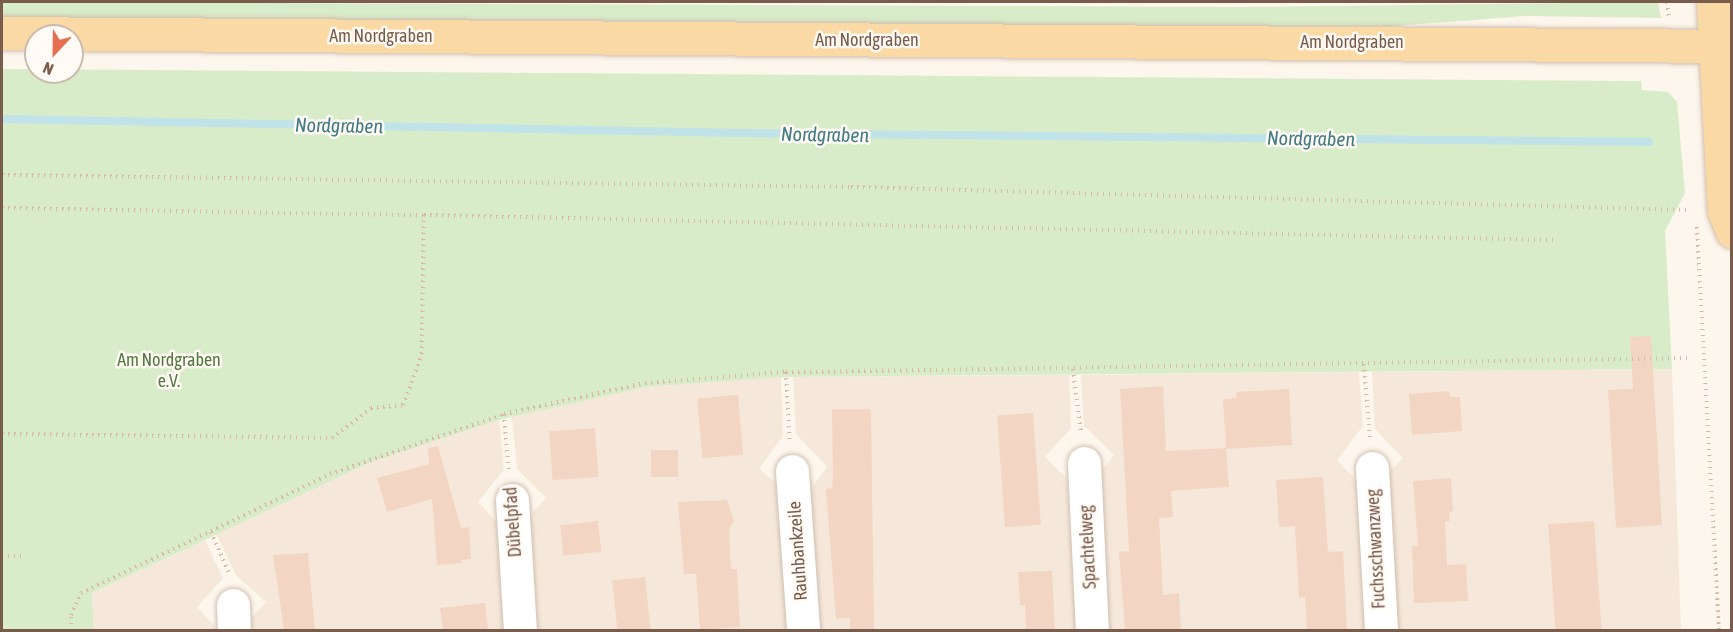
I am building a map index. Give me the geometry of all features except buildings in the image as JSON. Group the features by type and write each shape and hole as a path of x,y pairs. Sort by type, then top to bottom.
{"main road":[{"path":"1713,2 1723,46 1724,211 1731,231"},
{"name":"Am Nordgraben","path":"2,33 1723,46"}],"street":[{"name":"Spachtelweg","path":"1084,463 1092,630"},
{"name":"Fuchsschwanzweg","path":"1372,468 1381,630"},
{"name":"Rauhbankzeile","path":"792,471 803,630"},
{"name":"Dübelpfad","path":"512,500 520,630"}],"path":[{"path":"1666,2 1670,18"},
{"path":"2,175 851,187 1690,210"},
{"path":"1697,202 1697,213"},
{"path":"2,208 1556,240"},
{"path":"2,434 332,438 371,408 403,405 422,354 424,215"},
{"path":"1697,224 1719,630"},
{"path":"71,630 71,615 81,593 341,470 504,414 645,382 786,372 1691,358"},
{"path":"1364,364 1372,468"},
{"path":"1074,369 1084,463"},
{"path":"786,372 792,471"},
{"name":"Dübelpfad","path":"504,414 512,500"},
{"path":"211,532 230,575 234,618"},
{"path":"2,556 25,556"}],"shaded area":[{"path":"1672,369 1681,630 1394,630 1384,478 1403,458 1375,429 1372,372"},
{"path":"1359,372 1363,426 1337,460 1357,481 1366,630 1105,630 1095,479 1114,455 1084,426 1081,375"},
{"path":"1069,375 1071,428 1045,457 1067,479 1077,630 818,630 809,491 827,467 796,434 793,377"},
{"path":"781,377 783,436 759,469 785,490 793,630 534,630 527,519 546,498 517,469 512,417 646,387"},
{"path":"499,420 504,470 478,502 498,523 505,630 248,630 247,623 266,602 236,575 216,534 371,462"},
{"path":"205,540 223,578 197,607 218,630 94,630 92,593"}],"green space":[{"path":"2,2 1240,7 1658,2 1661,18 1525,16 1370,28 2,19"},
{"name":"Am Nordgraben e.V.","path":"2,69 24,69 24,84 84,84 84,70 1641,81 1642,90 1668,92 1677,102 1685,193 1665,231 1672,369 781,377 646,387 499,420 371,462 92,593 94,630 2,630"}],"waterway":[{"name":"Nordgraben","path":"2,119 742,133 1649,142"}]}
